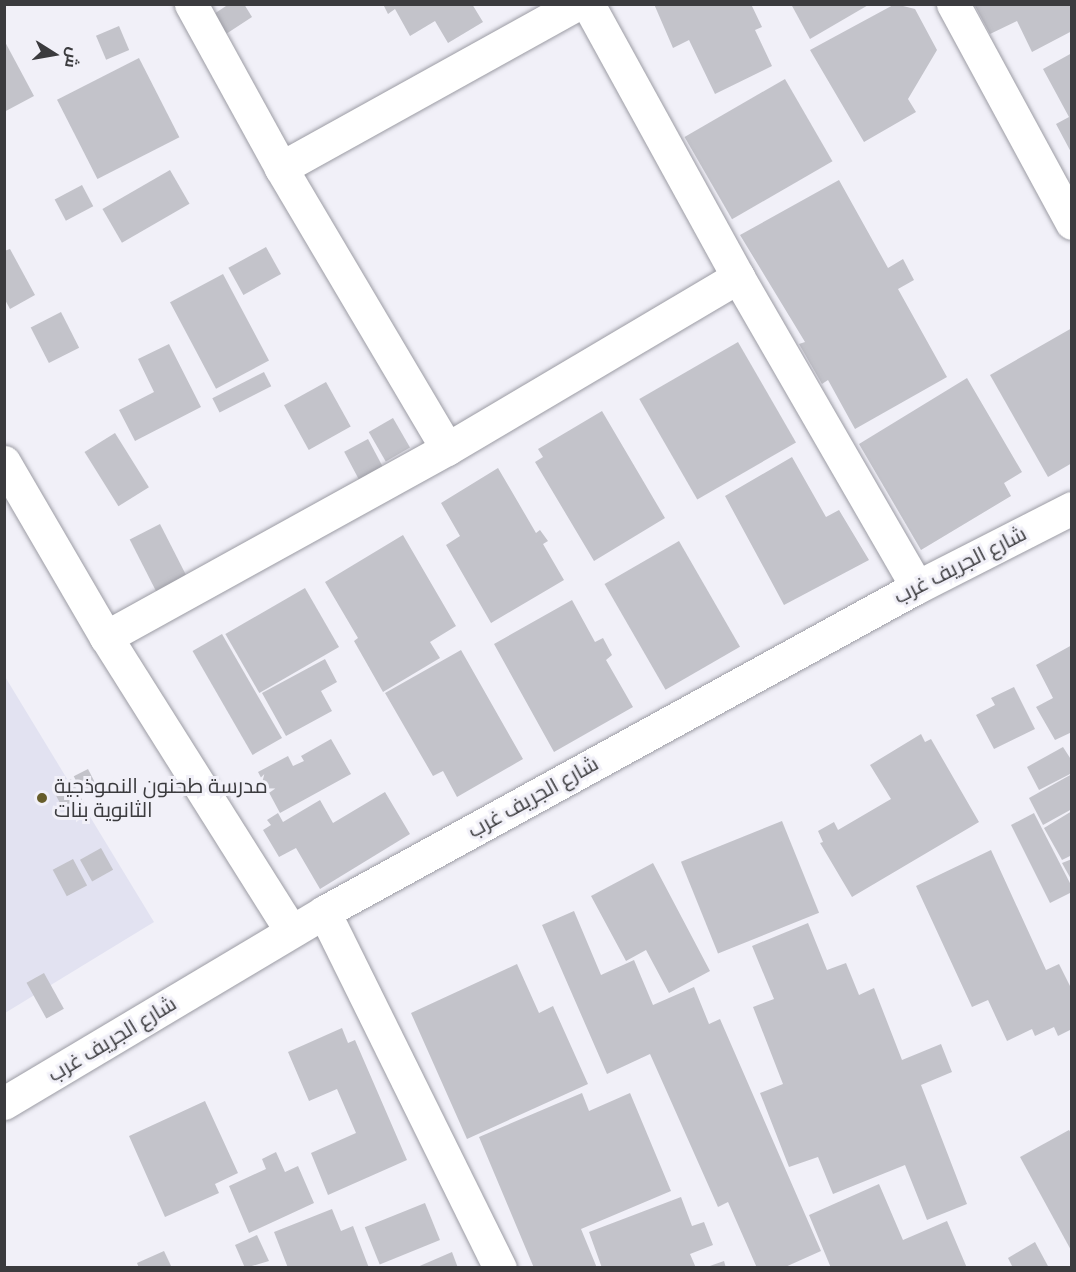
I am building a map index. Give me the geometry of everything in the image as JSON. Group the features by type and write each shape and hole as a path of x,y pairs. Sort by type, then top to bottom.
{"street":[{"path":"191,4 281,168 447,449"},
{"path":"281,168 577,4"},
{"path":"588,4 738,277 916,587"},
{"path":"953,4 1071,223"},
{"path":"106,637 447,449 738,277"},
{"path":"4,462 106,637 291,931"},
{"name":"شارع الجريف غرب","path":"4,1103 324,912 916,587 1071,509"},
{"path":"324,912 500,1268"}],"shaded area":[{"name":"مدرسة طحنون النموذجية الثانوية بنات","path":"4,675 154,922 5,1013 4,1013"}],"building":[{"path":"229,4 244,4 252,17 226,34 214,14"},
{"path":"383,4 472,4 483,22 448,43 435,21 410,36 395,9 388,14"},
{"path":"654,4 751,4 762,27 755,30 772,66 715,94 689,40 673,48"},
{"path":"791,4 870,4 810,39"},
{"path":"895,4 915,9 937,50 908,99 916,112 864,142 810,50"},
{"path":"974,4 1072,4 1072,31 1032,52 1017,21 990,34"},
{"path":"119,26 129,50 106,60 96,36"},
{"path":"4,40 34,96 4,112"},
{"path":"1072,53 1072,154 1056,124 1069,117 1043,69"},
{"path":"139,58 179,137 97,179 57,100"},
{"path":"785,79 832,161 732,219 685,137"},
{"path":"170,170 190,204 122,243 102,209"},
{"path":"839,180 888,268 903,259 914,280 898,289 947,377 855,429 828,380 822,384 799,344 805,342 740,235"},
{"path":"82,185 93,206 66,221 55,200"},
{"path":"266,247 281,274 243,295 228,268"},
{"path":"10,249 35,295 10,309 4,298 4,251"},
{"path":"223,274 269,361 216,389 170,302"},
{"path":"61,312 79,348 49,363 31,327"},
{"path":"1072,328 1072,463 1048,477 990,375"},
{"path":"738,342 796,442 697,499 639,399"},
{"path":"169,344 201,407 135,441 119,410 154,392 138,359"},
{"path":"264,372 271,386 220,413 212,398"},
{"path":"967,378 1022,472 1004,483 1011,496 921,550 859,444"},
{"path":"326,382 351,427 309,450 284,405"},
{"path":"602,411 665,518 594,561 535,462 543,457 538,449"},
{"path":"393,418 410,447 386,461 369,432"},
{"path":"115,433 149,487 118,506 84,452"},
{"path":"368,439 383,467 359,480 344,452"},
{"path":"792,457 826,517 839,510 869,560 784,605 725,496"},
{"path":"498,468 536,533 540,530 548,541 543,544 564,580 491,623 446,545 460,536 441,503"},
{"path":"160,524 187,577 156,592 130,539"},
{"path":"403,535 456,626 430,642 440,658 383,692 354,641 358,638 325,582"},
{"path":"679,541 740,647 666,690 605,584"},
{"path":"305,588 339,647 259,693 225,634"},
{"path":"572,600 595,642 603,638 612,655 606,660 633,707 554,752 494,644"},
{"path":"222,634 282,738 253,755 193,651"},
{"path":"1072,645 1072,732 1055,740 1036,707 1053,698 1036,665"},
{"path":"461,650 523,759 457,797 443,771 433,776 385,693"},
{"path":"325,659 337,682 321,691 332,711 286,736 262,693"},
{"path":"1014,687 1035,729 994,749 976,715 995,705 991,698"},
{"path":"921,734 925,742 931,739 979,822 852,897 820,843 823,842 818,831 834,822 838,830 891,799 870,765"},
{"path":"331,739 351,774 280,813 258,772 288,756 293,766 304,761 301,756"},
{"path":"1063,747 1072,761 1072,773 1039,790 1027,767"},
{"path":"88,769 97,787 83,794 74,776"},
{"path":"1072,774 1072,809 1043,825 1029,798"},
{"path":"71,779 84,803 65,813 52,789"},
{"path":"385,792 410,834 320,889 296,848 279,857 263,830 271,825 267,820 278,813 283,822 320,800 333,823"},
{"path":"1072,811 1072,855 1062,860 1044,828"},
{"path":"1034,813 1072,887 1072,892 1050,903 1011,825"},
{"path":"782,821 819,913 718,954 681,862"},
{"path":"101,848 113,870 92,882 80,860"},
{"path":"991,850 1046,970 1059,964 1072,990 1072,1029 1058,1036 1054,1027 1035,1036 1032,1029 1007,1041 988,1000 972,1007 916,886"},
{"path":"73,859 87,885 67,896 53,870"},
{"path":"1072,859 1072,881 1062,863"},
{"path":"653,863 710,971 669,993 646,950 626,961 591,896"},
{"path":"574,911 601,975 634,960 653,1005 694,987 709,1024 720,1019 821,1251 783,1268 757,1268 728,1202 718,1207 650,1054 607,1074 542,925"},
{"path":"808,923 827,970 846,963 859,995 874,988 902,1060 941,1044 952,1072 921,1085 967,1204 927,1220 905,1165 833,1194 818,1157 789,1167 760,1093 783,1084 753,1007 774,999 752,946"},
{"path":"517,964 539,1013 553,1006 588,1084 467,1139 411,1013"},
{"path":"44,973 64,1009 46,1019 27,983"},
{"path":"342,1028 348,1043 355,1040 407,1160 328,1195 311,1153 356,1133 337,1089 309,1101 288,1052"},
{"path":"582,1093 589,1111 630,1093 671,1191 581,1229 597,1268 534,1268 479,1137"},
{"path":"205,1101 238,1173 215,1184 219,1193 165,1217 129,1136"},
{"path":"1069,1130 1072,1135 1072,1252 1020,1157"},
{"path":"276,1152 285,1172 298,1166 314,1203 249,1233 229,1186 266,1169 262,1159"},
{"path":"879,1184 903,1240 947,1221 967,1268 831,1268 809,1215"},
{"path":"681,1197 692,1226 704,1222 713,1245 690,1254 696,1268 602,1268 589,1232"},
{"path":"425,1203 440,1240 380,1264 365,1227"},
{"path":"332,1209 341,1231 353,1226 369,1268 288,1268 274,1232"},
{"path":"257,1235 269,1261 245,1268 235,1245"},
{"path":"1035,1242 1049,1268 1013,1268 1008,1258"},
{"path":"164,1251 172,1268 139,1268 137,1263"},
{"path":"452,1252 458,1268 415,1268"},
{"path":"724,1261 726,1268 707,1268 707,1267"}],"place":[{"name":"مدرسة طحنون النموذجية الثانوية بنات","path":"42,798"}]}
